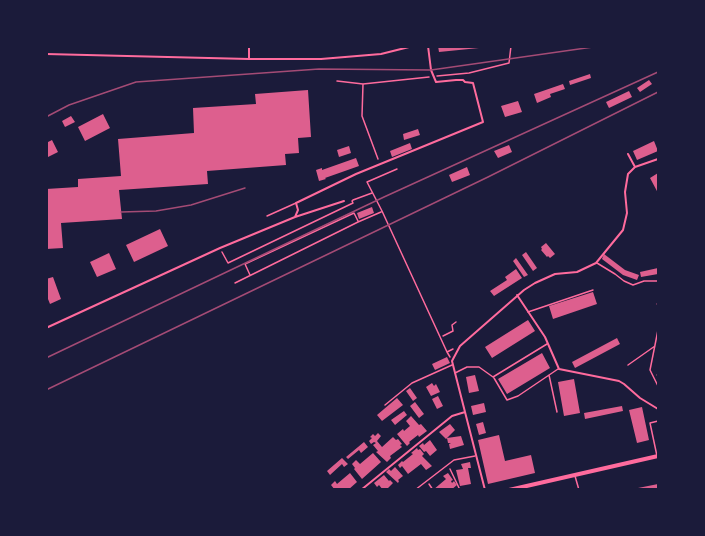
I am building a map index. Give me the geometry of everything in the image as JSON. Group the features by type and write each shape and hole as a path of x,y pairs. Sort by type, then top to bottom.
{"main road":[{"path":"509,489 658,457"}],"street":[{"path":"249,46 249,59"},
{"path":"46,54 321,59 381,54 413,46"},
{"path":"296,217 296,202 356,174 483,122 473,83 463,80 436,82 431,70 428,46"},
{"path":"628,154 635,167"},
{"path":"485,489 452,361 459,346 535,283 555,274 577,272 596,263 623,230 627,213 625,192 628,174 635,167 658,159"},
{"path":"46,328 220,248 296,217 350,201"},
{"path":"518,295 548,344 559,369 619,381 658,409"},
{"path":"361,489 452,416 465,412"}],"lane":[{"path":"267,216 296,202"},
{"path":"596,263 633,285 644,281 658,281"},
{"path":"528,312 593,290"},
{"path":"658,330 650,370 658,386"},
{"path":"493,377 548,344"},
{"path":"628,365 655,345"},
{"path":"385,405 412,383 453,365"},
{"path":"455,374 467,367 478,367 493,377 507,400 518,396 559,369"},
{"path":"549,375 557,412"},
{"path":"658,421 650,423 658,457"},
{"path":"415,489 454,460 476,455"},
{"path":"575,476 579,489"}],"path":[{"path":"337,81 363,84 469,74 509,63 511,46"},
{"path":"363,84 362,116 379,160"},
{"path":"398,169 367,182 447,352"},
{"path":"220,248 228,263 353,203 350,201 373,193"},
{"path":"235,283 382,211"},
{"path":"250,275 245,264 354,213 358,222"},
{"path":"441,337 453,331 452,325 456,322"},
{"path":"448,465 460,489"},
{"path":"426,481 433,489"}],"building":[{"path":"438,46 479,46 479,48 439,52"},
{"path":"590,74 591,78 570,85 569,81"},
{"path":"649,80 652,84 640,92 637,88"},
{"path":"563,84 565,89 550,94 551,97 537,103 534,94"},
{"path":"308,90 311,137 298,138 299,153 285,154 286,165 207,171 208,184 119,190 122,219 61,223 63,248 46,249 46,189 78,187 78,179 121,176 118,139 194,133 193,108 256,104 255,94"},
{"path":"629,91 632,97 609,108 606,102"},
{"path":"518,101 522,112 505,117 501,106"},
{"path":"103,114 110,128 85,141 78,127"},
{"path":"71,116 75,122 65,127 62,121"},
{"path":"418,129 420,135 404,140 403,134"},
{"path":"52,140 58,152 46,158 46,143"},
{"path":"654,141 658,151 637,160 633,151"},
{"path":"410,143 412,149 392,157 390,151"},
{"path":"509,145 512,152 498,158 494,151"},
{"path":"349,146 351,153 339,157 337,150"},
{"path":"356,158 359,166 319,181 316,170"},
{"path":"467,167 470,175 452,182 449,175"},
{"path":"658,173 658,193 650,178"},
{"path":"372,207 374,213 359,219 357,213"},
{"path":"160,229 168,246 134,262 126,245"},
{"path":"546,243 555,254 550,258 541,250"},
{"path":"526,252 537,268 533,271 522,255"},
{"path":"109,253 116,269 97,277 90,262"},
{"path":"604,254 625,270 639,275 637,280 623,275 602,259"},
{"path":"516,258 528,275 524,277 513,261"},
{"path":"658,268 658,274 641,277 640,272"},
{"path":"516,269 522,278 494,296 490,291 507,280 505,277"},
{"path":"53,277 61,299 50,304 46,294 46,279"},
{"path":"593,292 597,304 553,319 549,306"},
{"path":"528,320 535,331 492,358 485,347"},
{"path":"617,338 620,344 575,368 572,362"},
{"path":"542,353 550,368 507,394 498,379"},
{"path":"447,357 450,363 435,370 432,364"},
{"path":"475,375 479,391 469,393 466,377"},
{"path":"574,379 580,413 564,416 558,382"},
{"path":"432,383 434,386 436,384 440,392 431,396 426,387"},
{"path":"410,388 417,398 413,401 406,391"},
{"path":"438,396 443,406 437,409 432,399"},
{"path":"397,398 403,405 382,421 377,415"},
{"path":"415,402 424,414 419,418 410,406"},
{"path":"484,403 486,412 473,415 471,406"},
{"path":"622,406 623,411 585,419 584,413"},
{"path":"642,407 649,440 637,443 629,410"},
{"path":"404,411 407,415 395,425 391,420"},
{"path":"411,416 427,431 419,437 418,435 407,446 397,434 410,426 406,421"},
{"path":"483,422 486,433 479,435 476,424"},
{"path":"450,424 455,430 446,439 439,432"},
{"path":"378,433 381,436 377,441 382,447 393,437 402,444 400,445 402,447 390,456 387,462 376,452 378,451 373,445 376,443 371,444 369,441 373,434 375,436"},
{"path":"499,435 505,461 531,455 535,473 488,484 478,440"},
{"path":"461,436 464,445 450,449 449,444 451,443 448,443 447,438"},
{"path":"430,440 437,450 430,456 419,446"},
{"path":"364,442 368,447 361,453 359,450 348,459 346,457"},
{"path":"417,448 432,466 426,470 421,464 408,474 402,466 400,468 398,465 413,454 411,453"},
{"path":"373,453 381,462 362,479 352,464 356,460 360,464"},
{"path":"342,458 348,464 344,467 342,464 330,475 327,471"},
{"path":"470,462 471,468 468,468 471,484 460,486 456,470 463,469 461,464"},
{"path":"395,467 403,476 398,483 386,472"},
{"path":"350,473 357,482 348,490 335,490 331,485 335,481 337,484"},
{"path":"448,473 453,480 452,483 454,481 457,485 451,490 433,490 446,479 443,476"},
{"path":"384,475 393,483 386,490 379,485 377,487 374,483"},
{"path":"658,484 658,490 638,490 638,488"}],"railway":[{"path":"46,117 69,105 136,82 319,69 431,70 600,46"},
{"path":"619,46 658,47"},
{"path":"46,358 384,197 658,72"},
{"path":"46,390 488,177 658,92"},
{"path":"121,212 156,211 191,205 245,188"}]}
